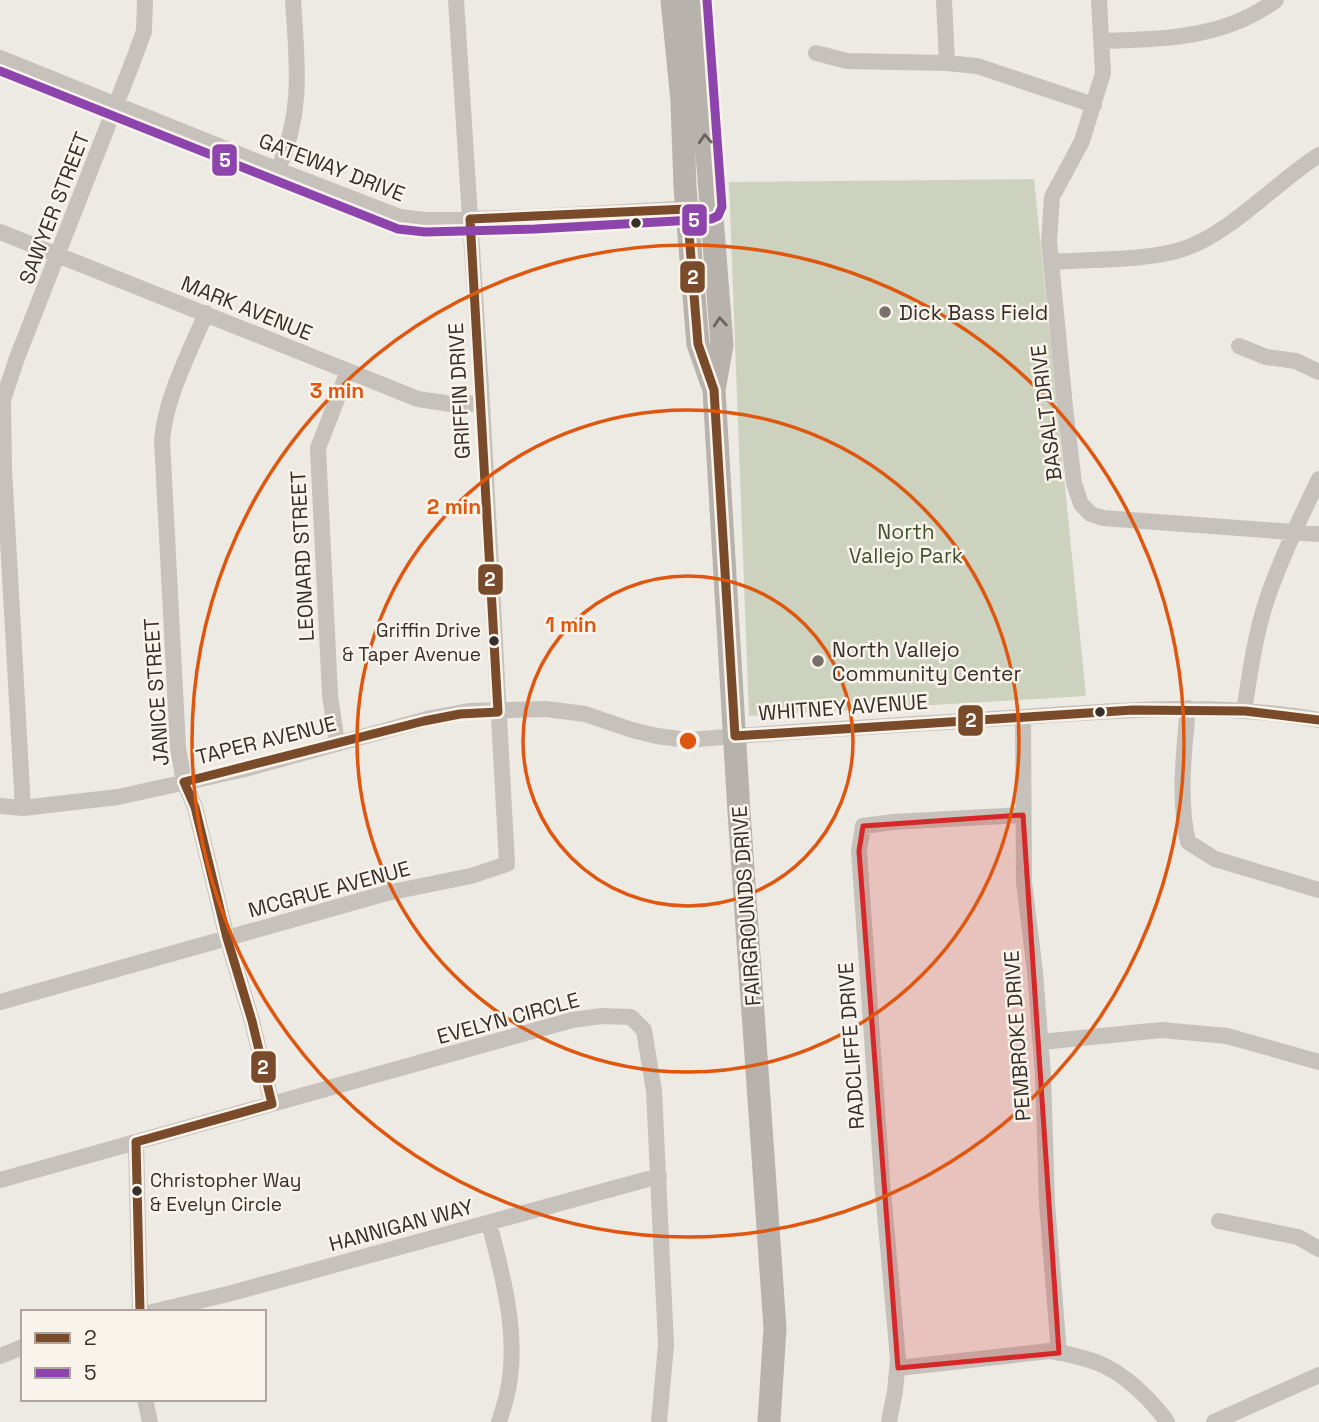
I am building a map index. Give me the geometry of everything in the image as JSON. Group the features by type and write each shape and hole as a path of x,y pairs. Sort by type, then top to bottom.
{"main road":[{"name":"FAIRGROUNDS DRIVE","path":"673,0 698,344 714,390"},
{"name":"FAIRGROUNDS DRIVE","path":"695,0 722,345 714,390 775,1328 769,1422"}],"street":[{"name":"SAWYER STREET","path":"23,808 4,470 3,400 144,31 145,0"},
{"path":"278,170 287,148 297,107 293,0"},
{"name":"GRIFFIN DRIVE","path":"456,0 482,403 507,864"},
{"path":"944,0 947,63"},
{"name":"BASALT DRIVE","path":"1099,0 1103,73 1082,141 1052,197 1049,241 1074,484 1081,504 1091,514 1104,519 1319,534"},
{"path":"1101,41 1173,38 1225,27 1259,12 1276,0"},
{"path":"817,53 847,61 977,66 1094,105"},
{"name":"GATEWAY DRIVE","path":"0,58 400,217 425,220 535,218 710,207"},
{"path":"1052,262 1140,257 1187,248 1225,227 1294,171 1319,155"},
{"name":"MARK AVENUE","path":"0,232 418,399 452,404 482,403"},
{"name":"JANICE STREET","path":"206,313 174,389 162,440 178,748 184,782 195,807 272,1104"},
{"path":"1239,346 1266,358 1296,361 1319,372"},
{"name":"LEONARD STREET","path":"337,744 330,695 318,449 348,372"},
{"path":"1244,710 1255,644 1267,600 1293,532 1319,479"},
{"path":"1188,708 1183,756 1185,827 1188,842 1215,859 1319,890"},
{"name":"WHITNEY AVENUE","path":"498,712 546,709 585,714 632,730 688,740 1102,710 1244,710 1319,720"},
{"name":"TAPER AVENUE","path":"0,806 23,808 118,797 241,770 431,718 469,711 498,712"},
{"name":"PEMBROKE DRIVE","path":"1023,717 1024,882 1041,1042 1047,1205 1059,1353"},
{"name":"RADCLIFFE DRIVE","path":"889,1422 898,1368 859,851 863,826 1023,815"},
{"name":"MCGRUE AVENUE","path":"0,1002 387,893 471,876 507,864"},
{"name":"EVELYN CIRCLE","path":"0,1180 572,1020 602,1016 631,1017 644,1030 654,1091 666,1345 659,1422"},
{"path":"1041,1042 1162,1030 1227,1036 1319,1062"},
{"path":"136,1142 140,1310"},
{"name":"HANNIGAN WAY","path":"160,1310 659,1176"},
{"path":"1219,1220 1298,1237 1319,1249"},
{"path":"489,1223 505,1281 511,1348 508,1389 499,1422"},
{"path":"0,1356 21,1348"},
{"path":"898,1368 1050,1351 1076,1354 1100,1362 1130,1380 1167,1422"},
{"path":"1214,1422 1319,1375"},
{"path":"145,1401 150,1422"}],"highlighted area":[{"path":"1023,815 1059,1353 898,1368 859,851 863,826"}],"green space":[{"name":"North Vallejo Park","path":"1034,179 1086,696 749,716 729,182"}],"transit line":[{"name":"5","path":"0,71 398,229 425,232 535,229 711,219 718,216 722,207 707,0"},
{"name":"2","path":"140,1310 136,1142 272,1104 195,807 184,782 424,721 460,714 498,712 470,219 687,209 698,344 714,390 735,736 1133,710 1245,711 1319,720"}],"place":[{"name":"Dick Bass Field","path":"885,312"},
{"name":"Griffin Drive & Taper Avenue","path":"494,641"},
{"name":"North Vallejo Community Center","path":"818,661"},
{"name":"Christopher Way & Evelyn Circle","path":"137,1191"}]}
